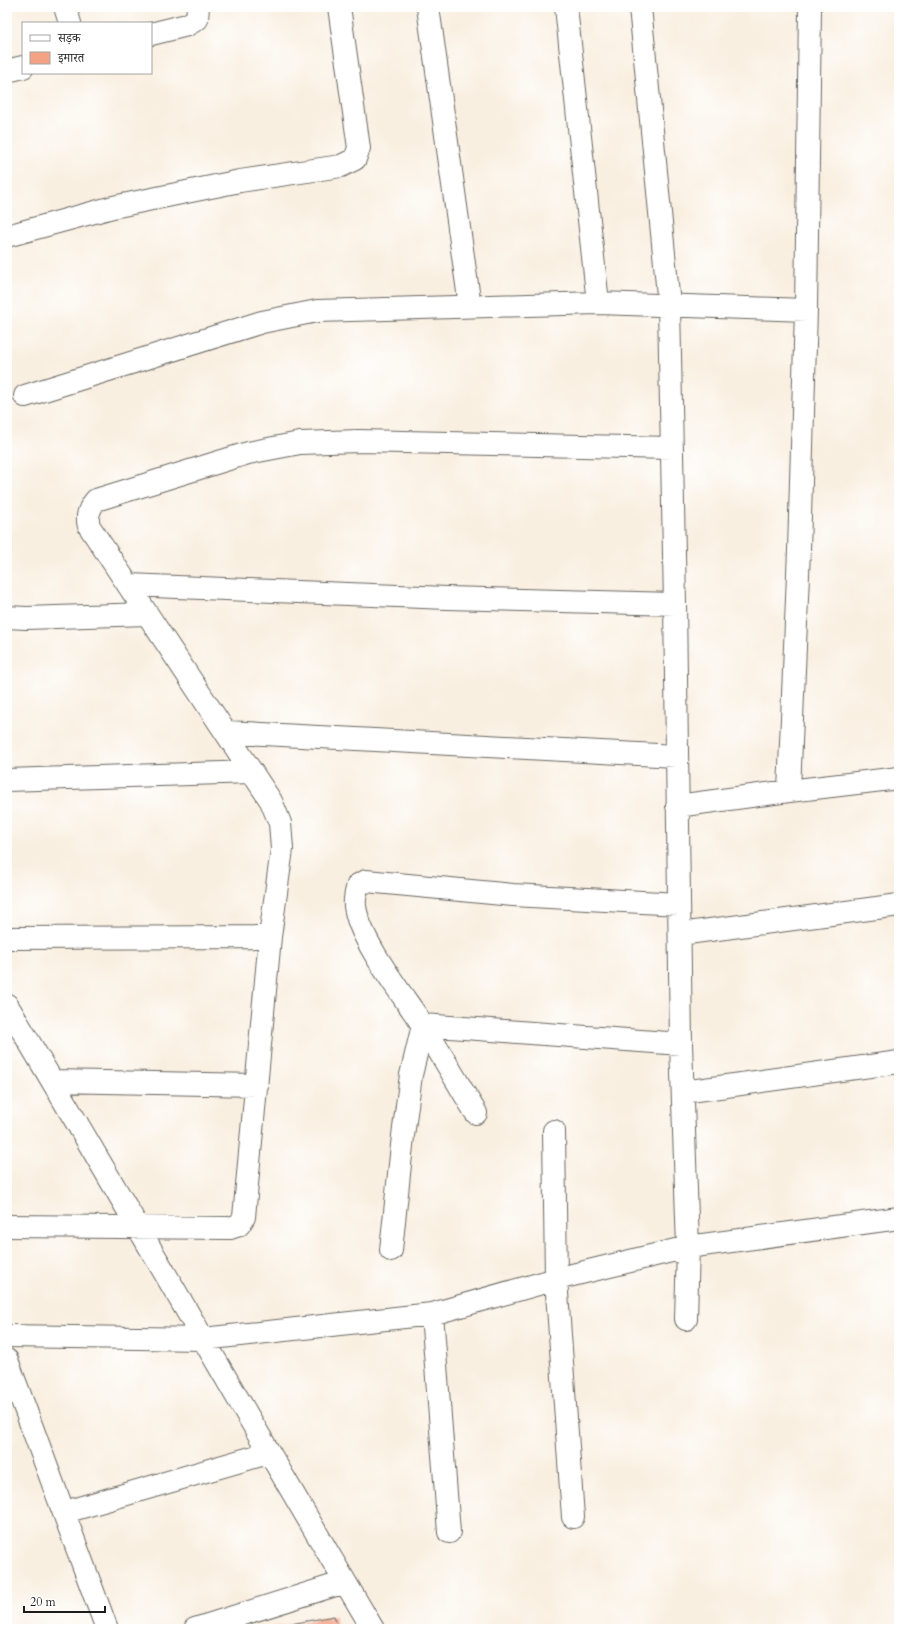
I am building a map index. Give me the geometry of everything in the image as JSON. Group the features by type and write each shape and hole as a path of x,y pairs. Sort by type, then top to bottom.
{"street":[{"path":"66,7 70,22"},
{"path":"152,34 187,25 197,18 198,7"},
{"path":"7,236 113,208 240,181 341,166 355,159 359,148 339,7"},
{"path":"428,7 470,306"},
{"path":"566,7 598,303"},
{"path":"640,7 669,305 681,1044 688,1248 686,1319"},
{"path":"789,791 799,550 806,310 810,7"},
{"path":"7,71 22,67"},
{"path":"25,396 262,322 317,311 598,303 806,310"},
{"path":"7,1226 230,1228 239,1225 244,1217 270,937 282,849 280,823 271,801 89,526 87,519 91,505 96,500 248,453 300,443 359,441 672,448"},
{"path":"128,585 447,598 675,604"},
{"path":"7,617 26,618 147,614"},
{"path":"226,732 676,756"},
{"path":"7,780 252,772"},
{"path":"677,806 899,778"},
{"path":"476,1113 423,1026 370,944 355,907 355,895 358,885 366,881 513,895 679,904"},
{"path":"680,934 899,905"},
{"path":"7,938 270,937"},
{"path":"7,1005 53,1081 268,1453 373,1629"},
{"path":"423,1026 681,1044"},
{"path":"391,1250 409,1090 423,1026"},
{"path":"683,1092 899,1062"},
{"path":"53,1081 257,1084"},
{"path":"554,1131 556,1279 573,1517"},
{"path":"7,1336 203,1339 432,1314 556,1279 688,1248 899,1218"},
{"path":"432,1314 449,1532"},
{"path":"7,1360 107,1629"},
{"path":"64,1512 268,1453"},
{"path":"195,1629 345,1582"}],"building":[{"path":"334,1616 339,1629 269,1629 269,1628"}]}
